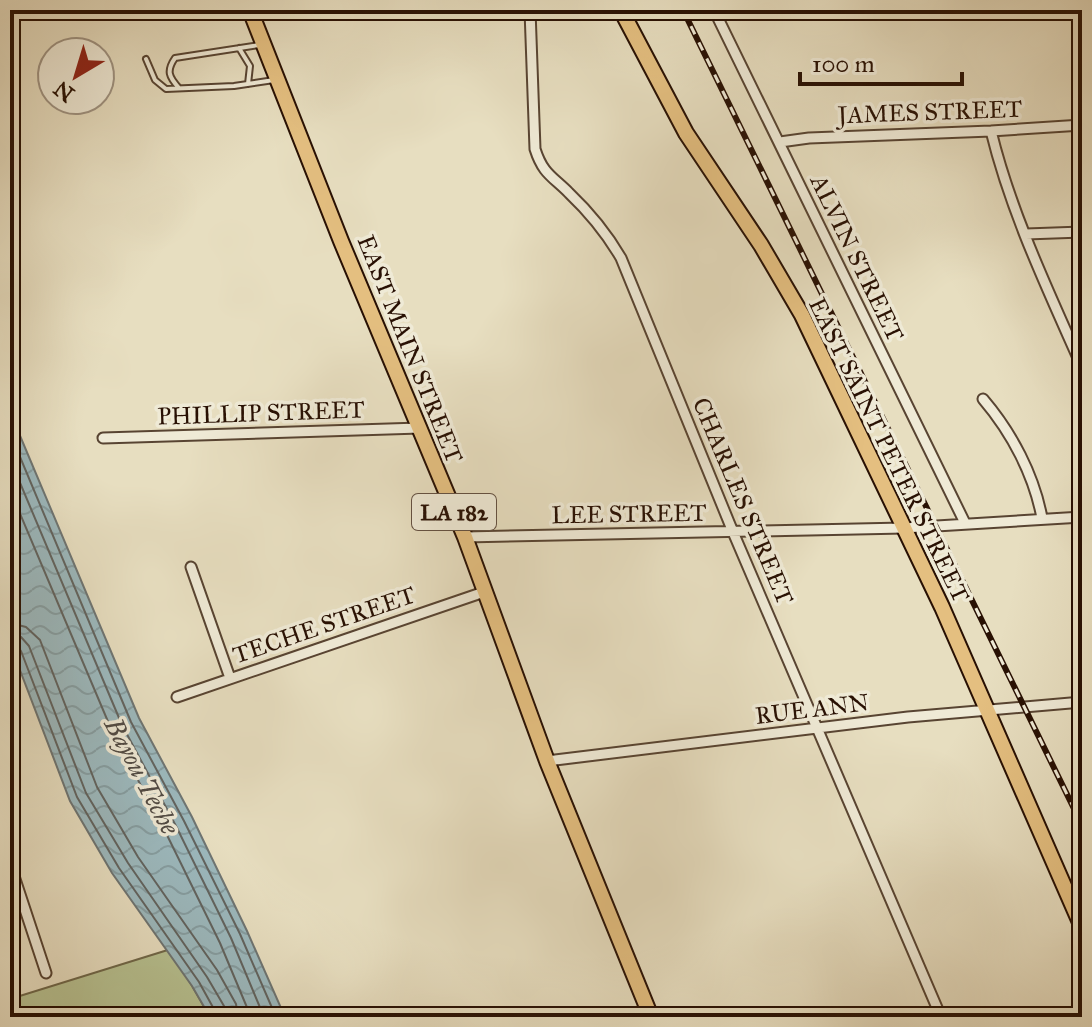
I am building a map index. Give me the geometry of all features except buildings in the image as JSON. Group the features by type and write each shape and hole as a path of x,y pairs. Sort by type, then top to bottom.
{"main road":[{"name":"EAST MAIN STREET","path":"250,10 465,537 547,761 651,1017"},
{"name":"EAST SAINT PETER STREET","path":"621,10 686,133 761,245 802,315 988,709 1082,927"}],"street":[{"name":"CHARLES STREET","path":"530,10 535,149 539,162 546,175 568,192 607,234 621,258 733,532 941,1017"},
{"name":"ALVIN STREET","path":"714,10 965,523"},
{"name":"JAMES STREET","path":"780,142 1082,125"},
{"path":"991,131 1036,265 1082,367"},
{"path":"1026,234 1082,232"},
{"path":"983,399 1002,421 1021,457 1038,494 1042,518"},
{"name":"PHILLIP STREET","path":"103,438 420,428"},
{"name":"LEE STREET","path":"465,537 904,528 1082,517"},
{"path":"191,567 230,678"},
{"name":"TECHE STREET","path":"177,697 484,592"},
{"name":"RUE ANN","path":"547,761 988,709 1082,702"},
{"path":"10,864 46,973"}],"lane":[{"path":"179,88 170,78 169,67 175,58 264,44"},
{"path":"239,48 250,66 248,84"},
{"path":"146,59 155,80 166,89 277,80"}],"green space":[{"path":"171,949 210,1017 10,1017 10,999"}],"water":[{"name":"Bayou Teche","path":"10,412 139,718 192,817 285,1017 210,1017 192,986 112,873 70,801 10,644"}],"railway":[{"path":"683,10 1082,825"}]}
